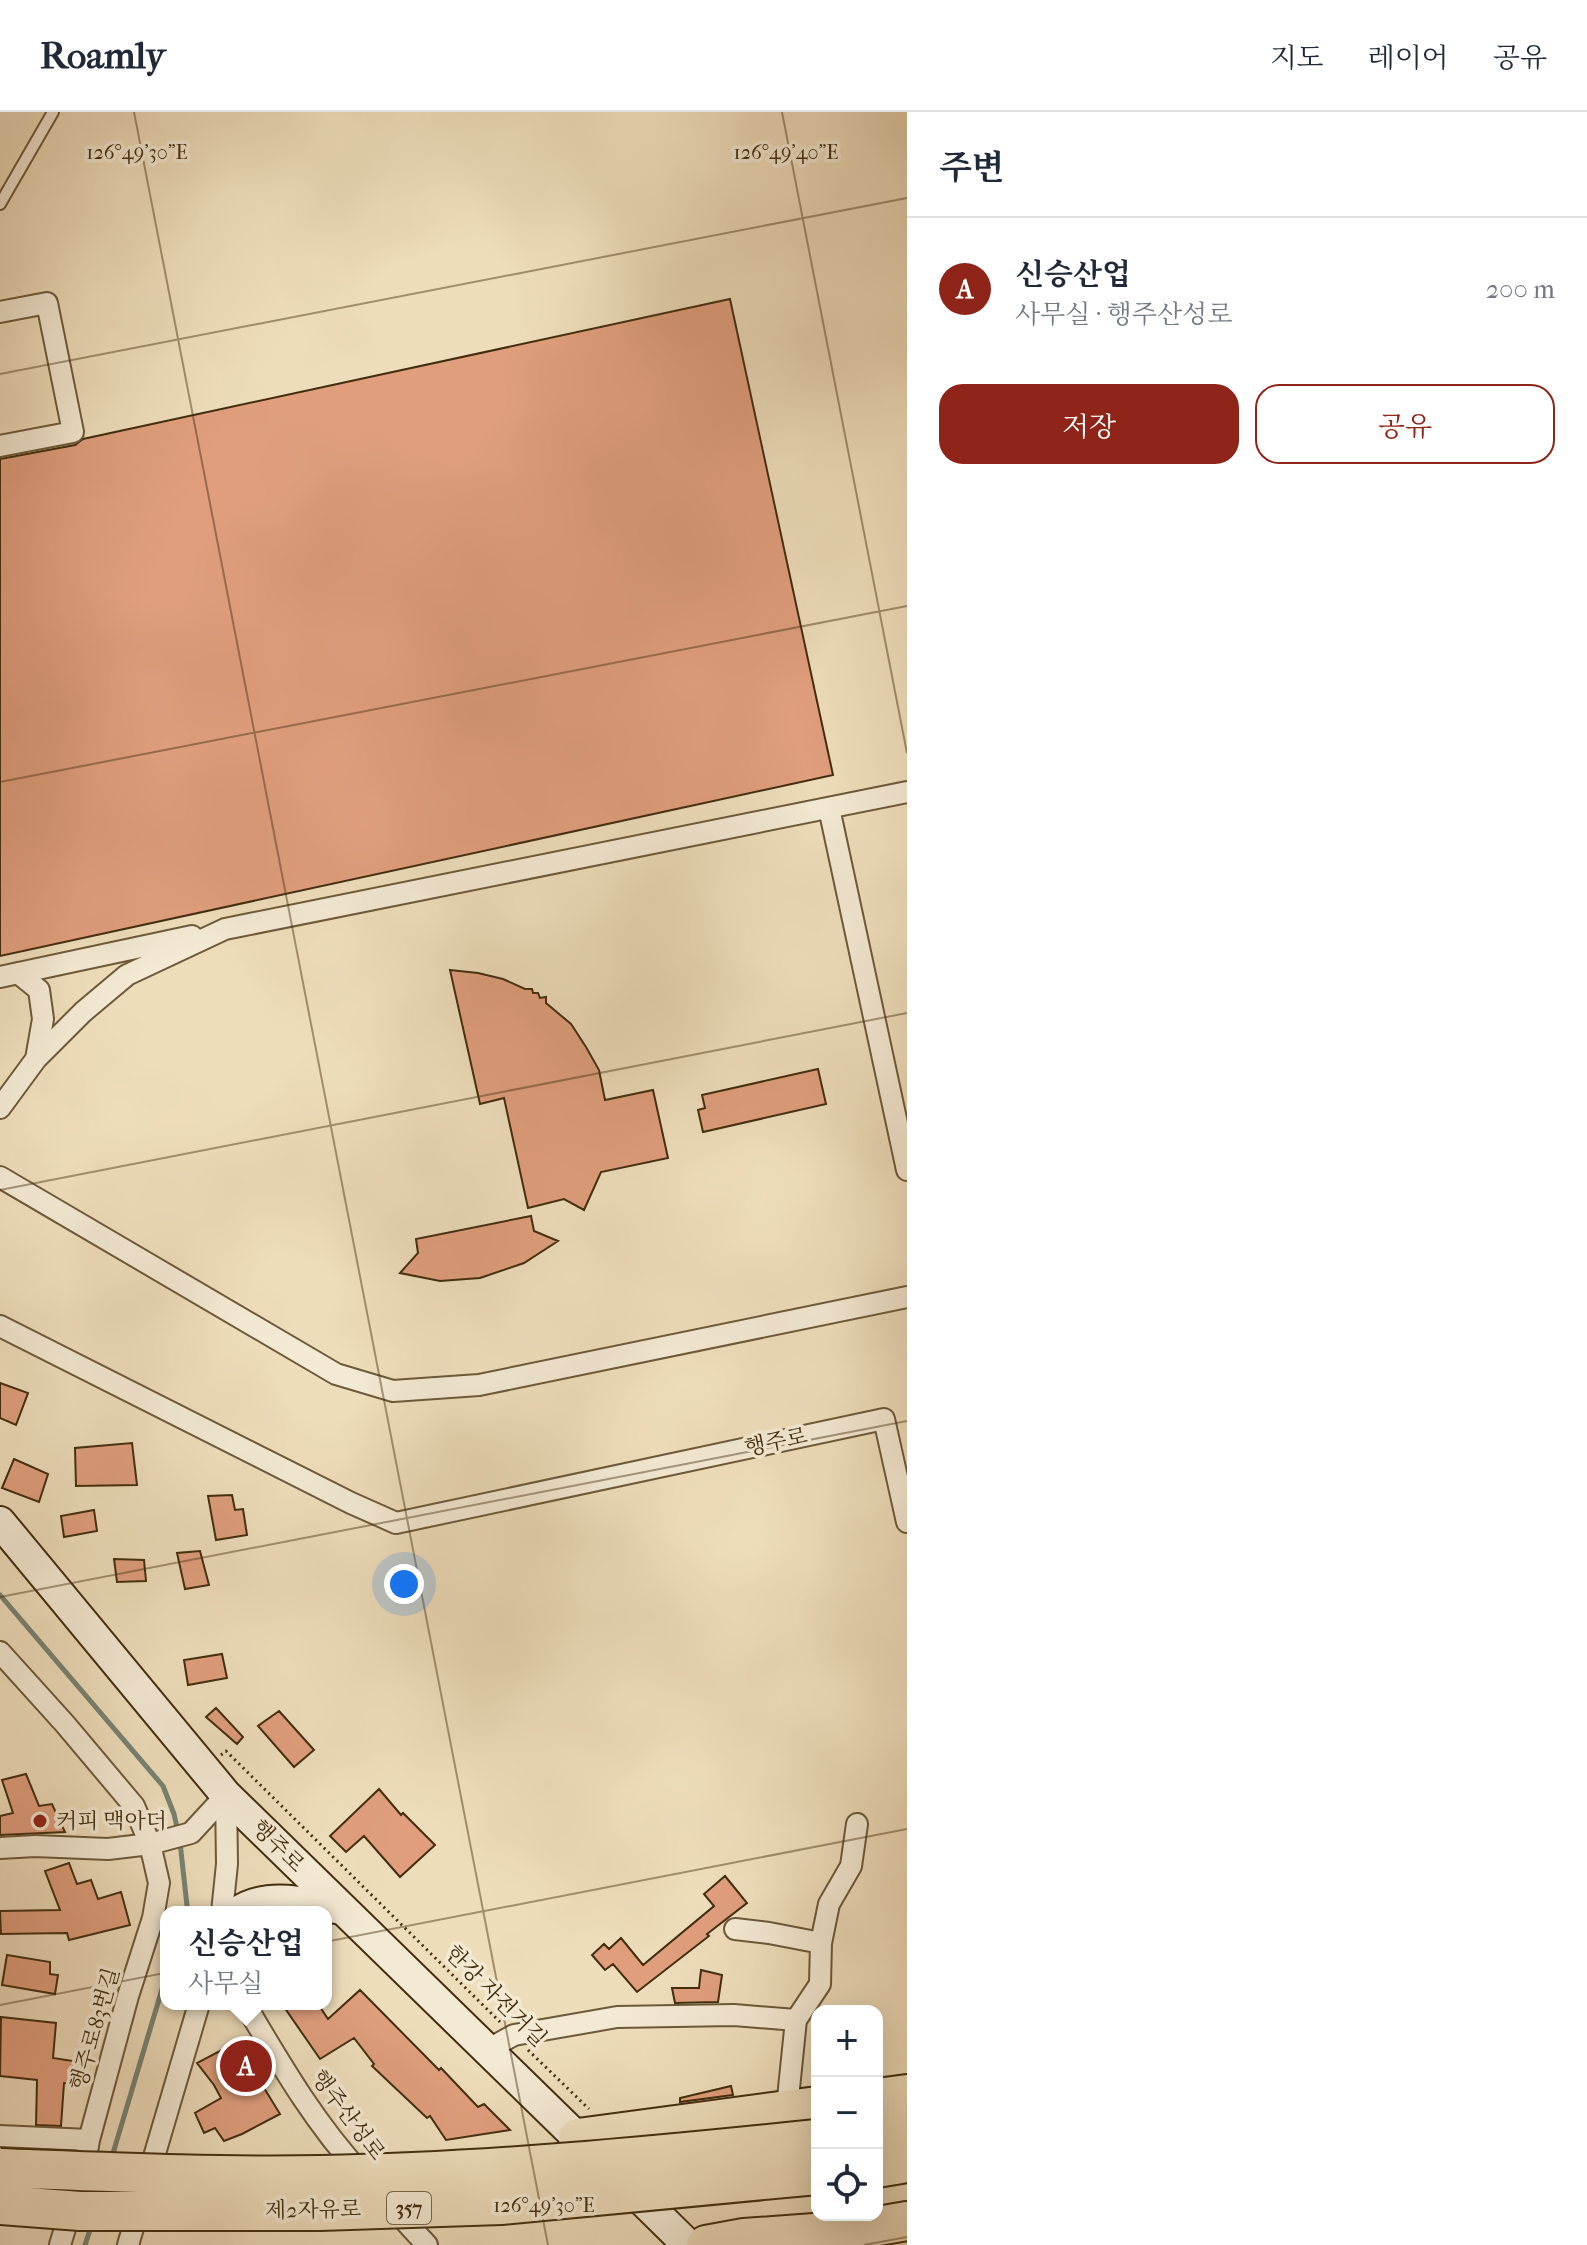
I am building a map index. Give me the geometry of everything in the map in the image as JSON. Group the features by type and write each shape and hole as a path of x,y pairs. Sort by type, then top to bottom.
{"highway":[{"path":"883,2097 907,2094"},
{"path":"578,2138 802,2102"},
{"path":"883,2130 907,2127"},
{"name":"제2자유로","path":"0,2168 320,2175 508,2167 811,2140"},
{"path":"883,2167 907,2163"},
{"name":"제2자유로","path":"0,2205 80,2211 290,2211 486,2206 811,2176"},
{"path":"706,2245 744,2238 852,2238 907,2221"}],"main road":[{"name":"행주로","path":"0,1522 226,1795 688,2245"},
{"path":"250,1906 272,1901 323,1906"},
{"path":"332,1907 342,1909"}],"street":[{"path":"0,312 47,303 73,432 0,446"},
{"path":"9,975 907,792"},
{"path":"829,808 907,1170"},
{"path":"0,1108 36,1059 83,1012 127,975 225,929"},
{"path":"9,975 39,990 43,1019 36,1059"},
{"path":"0,1177 336,1374 393,1391 479,1385 907,1297"},
{"name":"행주로","path":"0,1326 396,1523 884,1419 907,1522"},
{"name":"행주로83번길","path":"0,1652 134,1806 150,1844 159,1883 153,1918 128,1996 86,2159 60,2245"},
{"path":"0,1848 108,1849 150,1844 191,1833 226,1795"},
{"path":"223,1906 227,1864 226,1795"},
{"path":"802,2102 796,2020 820,1984 821,1943 829,1904 851,1866 857,1824"},
{"path":"735,1929 821,1943"},
{"path":"128,2245 197,2010"},
{"name":"행주산성로","path":"249,2010 337,2147 427,2245"},
{"path":"487,2050 514,2035 617,2017 734,2015 796,2020"},
{"path":"0,2136 89,2140"}],"lane":[{"path":"0,204 53,112"}],"path":[{"name":"한강 자전거길","path":"226,1751 549,2072 616,2133"}],"building":[{"path":"730,299 833,775 0,956 0,459"},
{"path":"450,970 503,979 532,989 540,998 546,997 546,1003 571,1024 586,1047 599,1070 605,1100 653,1090 668,1158 601,1172 584,1210 564,1199 528,1208 504,1098 480,1104"},
{"path":"818,1069 826,1104 703,1132 698,1110 705,1108 702,1095"},
{"path":"531,1216 534,1231 558,1241 524,1263 480,1278 440,1281 400,1273 418,1253 416,1239"},
{"path":"0,1383 28,1393 16,1425 0,1418"},
{"path":"132,1443 137,1485 76,1486 75,1448"},
{"path":"14,1459 48,1474 39,1502 2,1488"},
{"path":"232,1495 235,1510 243,1509 247,1535 216,1540 208,1496"},
{"path":"94,1510 97,1531 64,1537 61,1516"},
{"path":"200,1551 209,1585 185,1589 177,1553"},
{"path":"114,1559 144,1560 146,1581 117,1582"},
{"path":"222,1654 227,1678 188,1685 184,1660"},
{"path":"216,1708 243,1737 237,1744 206,1717"},
{"path":"279,1711 314,1750 294,1767 258,1726"},
{"path":"26,1774 39,1806 52,1804 65,1832 0,1835 0,1816 13,1813 2,1780"},
{"path":"379,1789 401,1815 403,1813 435,1845 400,1877 364,1836 346,1852 330,1836"},
{"path":"69,1863 77,1884 91,1880 98,1899 121,1892 130,1925 69,1940 67,1933 1,1934 0,1911 60,1910 45,1871"},
{"path":"725,1876 747,1903 637,1992 613,1964 605,1970 592,1955 604,1944 609,1949 621,1938 643,1965 714,1906 704,1894"},
{"path":"7,1955 50,1962 50,1974 58,1975 55,1994 2,1985"},
{"path":"701,1970 722,1975 718,2002 675,2003 672,1988 699,1988"},
{"path":"360,1990 478,2107 484,2104 510,2130 446,2140 430,2116 427,2118 372,2066 374,2064 354,2038 320,2059 286,2010 322,2010 328,2019"},
{"path":"1,2017 56,2023 53,2058 73,2061 73,2084 64,2083 61,2126 36,2125 37,2080 0,2076"},
{"path":"235,2043 280,2114 224,2141 215,2128 204,2133 195,2113 221,2098 197,2063"},
{"path":"731,2086 733,2095 680,2102 680,2098"}],"waterway":[{"path":"0,1595 163,1786 178,1832"},
{"path":"180,1842 187,1906"},
{"path":"111,2160 160,1996"},
{"path":"85,2245 91,2227"}],"place":[{"name":"커피 맥아더","path":"40,1821"},
{"name":"신승산업","path":"246,2066"}]}
